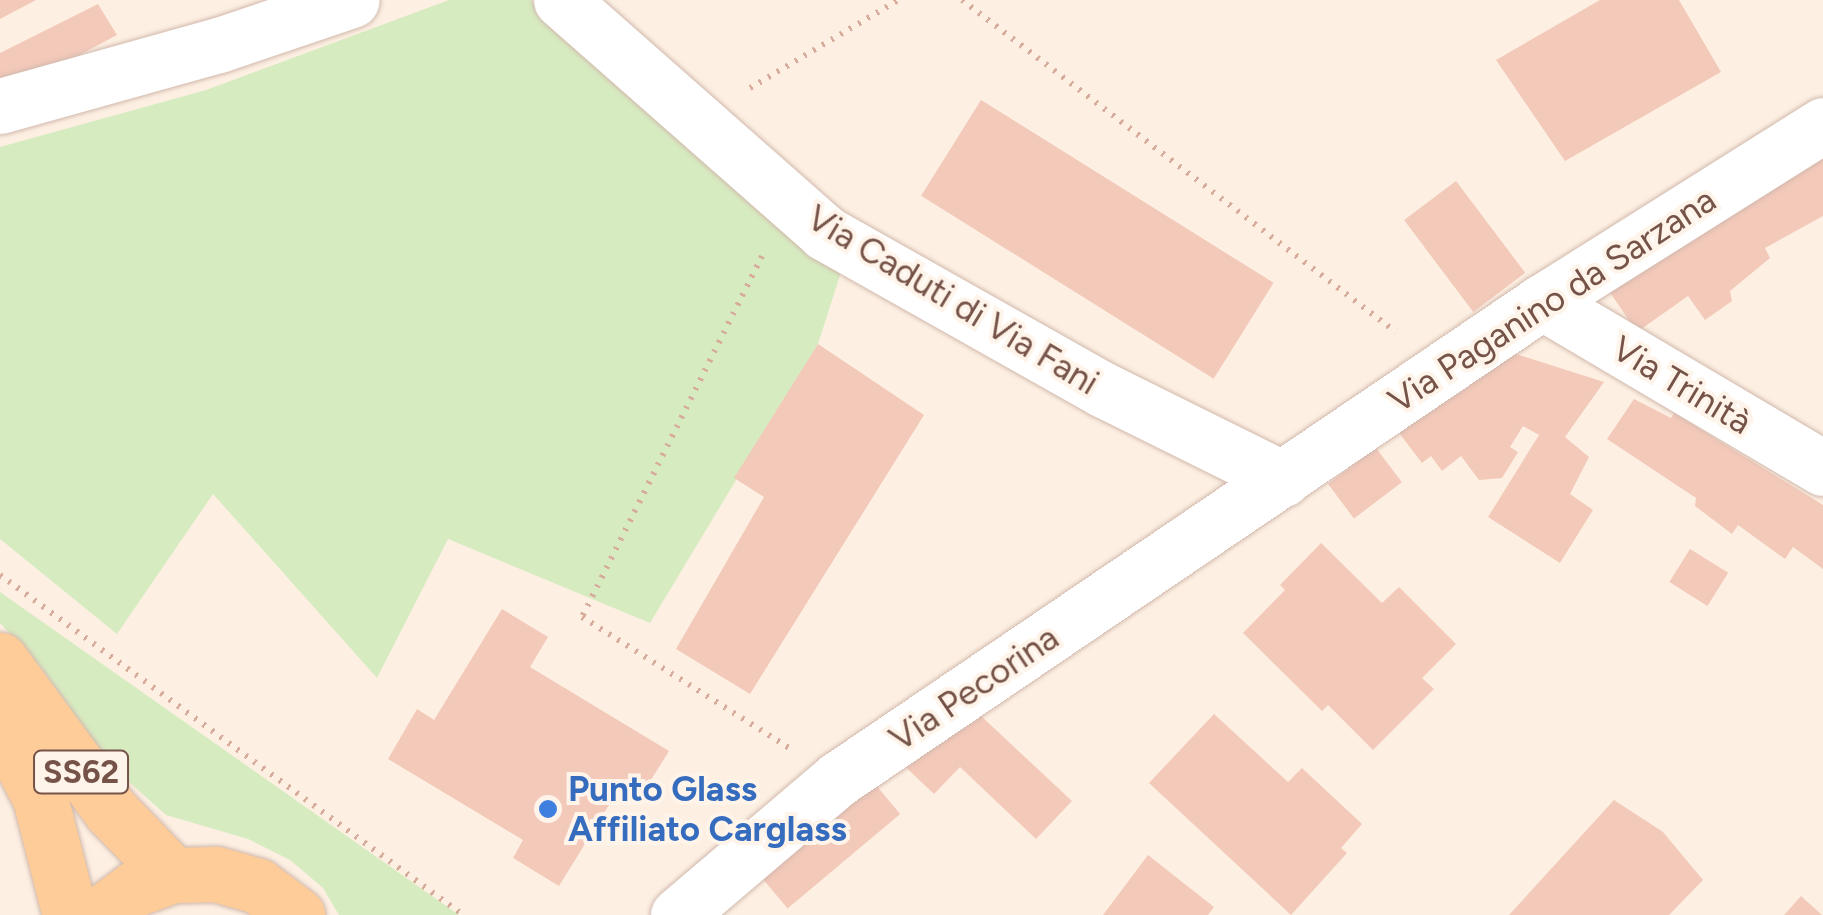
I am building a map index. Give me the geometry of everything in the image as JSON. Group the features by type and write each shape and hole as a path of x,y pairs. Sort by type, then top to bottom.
{"main road":[{"name":"SS62","path":"0,660 111,811 173,875"},
{"name":"SS62","path":"0,721 40,798 70,915"},
{"path":"99,915 134,889 173,875 216,874 258,886 297,915"}],"street":[{"path":"0,106 219,45 352,0"},
{"name":"Via Caduti di Via Fani","path":"561,0 825,233 1104,390 1283,479"},
{"name":"Via Paganino da Sarzana","path":"1283,479 1542,302 1823,125"},
{"name":"Via Trinità","path":"1542,302 1823,468"},
{"name":"Via Pecorina","path":"678,915 838,779 1283,479"}],"path":[{"path":"698,120 898,0"},
{"path":"962,0 1444,369"},
{"path":"789,201 582,617 838,779"},
{"path":"0,576 463,915"}],"green space":[{"path":"449,0 531,0 841,272 818,344 650,623 448,539 377,678 213,494 117,634 0,539 0,147 206,90"},
{"path":"0,592 459,915 339,915 323,888 290,860 248,839 166,815 110,765 40,666 0,623"}],"building":[{"path":"0,0 36,0 0,19"},
{"path":"1600,0 1679,0 1721,72 1565,161 1496,60"},
{"path":"98,4 117,35 72,59 0,81 0,53"},
{"path":"981,100 1274,283 1214,379 921,196"},
{"path":"1823,152 1823,216 1765,248 1770,258 1730,291 1732,301 1705,320 1688,296 1637,332 1607,288"},
{"path":"1456,181 1525,273 1473,312 1404,220"},
{"path":"818,344 924,415 750,694 676,649 764,497 734,478"},
{"path":"1500,349 1604,382 1565,437 1589,457 1570,494 1593,510 1560,563 1488,517 1539,435 1523,426 1510,447 1518,452 1502,478 1479,480 1461,456 1442,471 1431,456 1422,463 1396,429"},
{"path":"1634,399 1671,418 1674,413 1823,505 1823,569 1793,547 1785,559 1738,525 1732,534 1695,506 1696,498 1607,439"},
{"path":"1376,448 1402,482 1354,518 1328,484"},
{"path":"1321,543 1382,603 1399,587 1456,644 1422,678 1434,689 1373,750 1328,705 1322,711 1243,633 1285,590 1280,585"},
{"path":"1690,549 1728,573 1707,606 1669,582"},
{"path":"502,609 548,637 530,667 669,751 639,799 620,787 559,886 513,858 523,840 388,759 417,709 434,720"},
{"path":"1214,714 1288,782 1302,768 1362,824 1341,848 1347,853 1291,915 1149,783"},
{"path":"980,715 1072,801 1036,839 960,767 934,794 896,758"},
{"path":"870,778 900,814 788,908 757,872"},
{"path":"1614,800 1663,832 1703,880 1669,915 1509,915"},
{"path":"1148,855 1214,907 1208,915 1103,915"},
{"path":"1801,896 1822,915 1784,915"}],"place":[{"name":"Punto Glass Affiliato Carglass","path":"548,809"}]}
